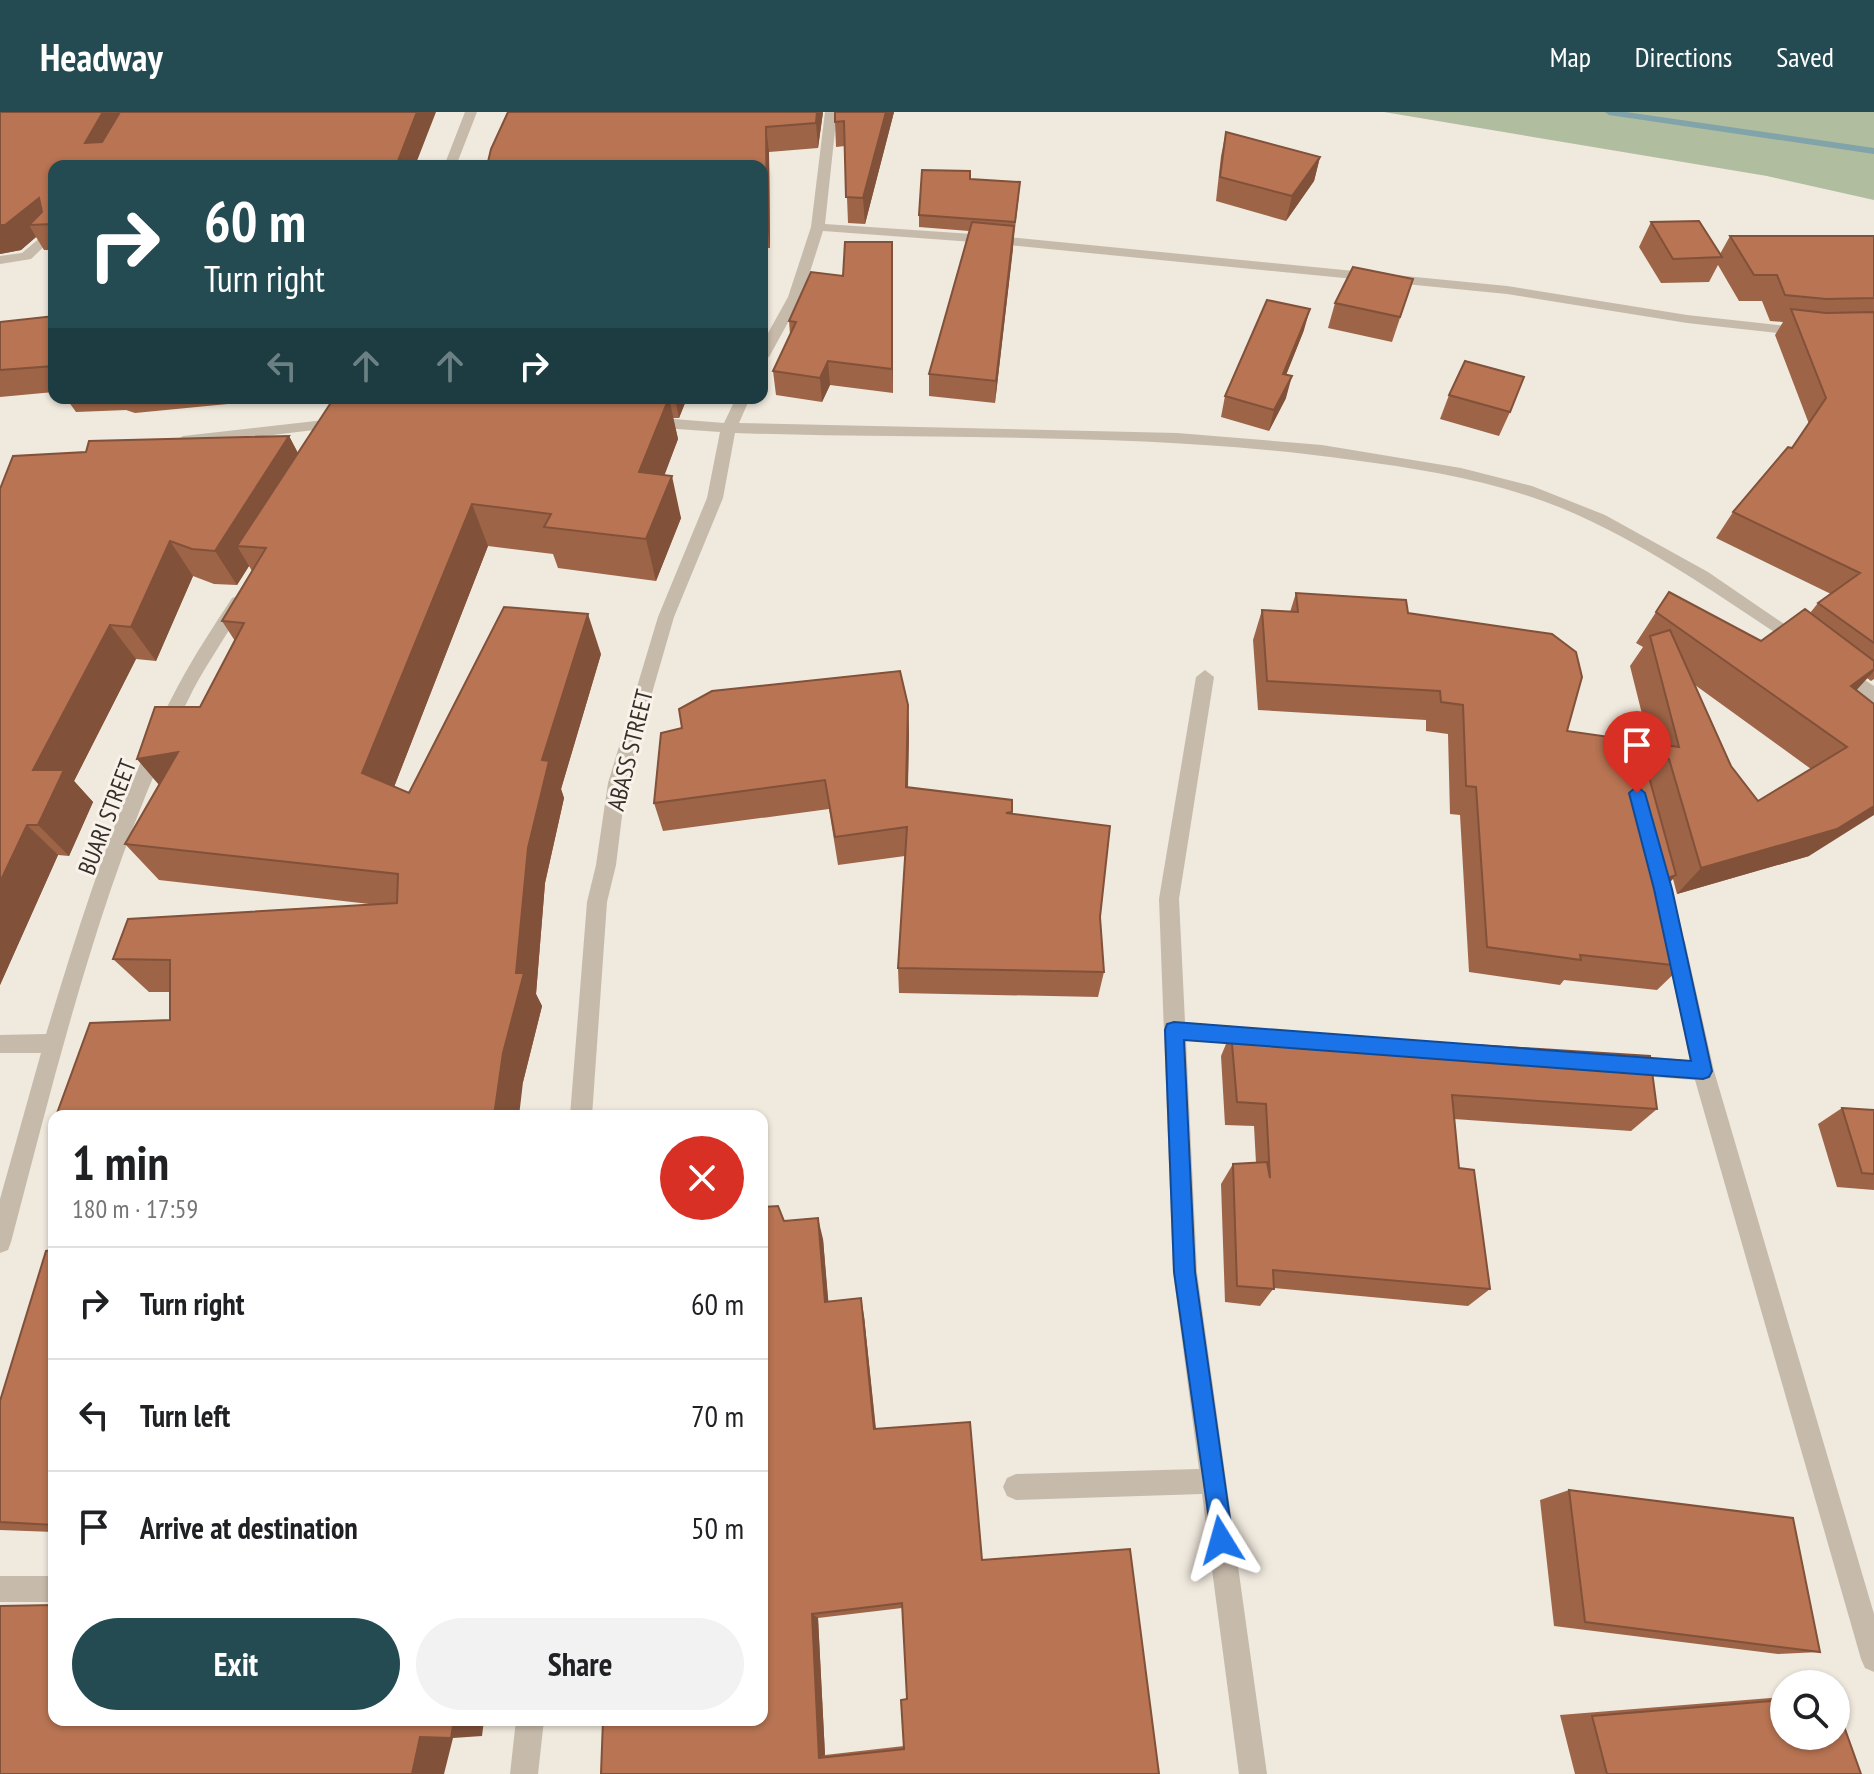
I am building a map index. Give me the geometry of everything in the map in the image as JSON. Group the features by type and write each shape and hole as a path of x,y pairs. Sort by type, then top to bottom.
{"street":[{"path":"452,160 471,112"},
{"path":"768,346 795,297 818,227 831,112"},
{"path":"818,227 987,239 1507,290 1687,319 1823,332"},
{"path":"0,260 26,256 48,236"},
{"name":"ABASS STREET","path":"581,1110 597,902 606,865 617,783 666,617 715,498 728,431 740,404"},
{"path":"174,442 349,417 334,449"},
{"path":"634,421 728,431 969,431 1133,436 1295,450 1442,470 1527,491 1610,524 1704,579 1820,655 1874,696"},
{"name":"BUARI STREET","path":"0,1242 52,1043 126,829 179,700 247,589"},
{"path":"1205,677 1169,899 1174,1030 1185,1272 1253,1774"},
{"path":"1670,919 1703,1071 1874,1659"},
{"path":"1174,1030 1283,1039"},
{"path":"0,1044 52,1043"},
{"path":"1609,1064 1703,1071"},
{"path":"1016,1487 1214,1481"},
{"path":"0,1589 48,1589"},
{"path":"524,1774 529,1726"}],"green space":[{"path":"1384,112 1874,112 1874,200 1767,176"}],"building":[{"path":"0,112 103,112 85,143 102,142 120,112 417,112 398,160 48,160 48,224 29,225 42,212 39,198 5,225 0,225"},
{"path":"508,112 817,112 816,123 766,127 766,160 488,160"},
{"path":"835,112 886,112 863,198 846,197 844,121 835,122"},
{"path":"1226,132 1320,157 1292,196 1220,177"},
{"path":"922,170 970,171 970,179 1020,182 1015,222 919,215"},
{"path":"1699,221 1722,257 1673,259 1651,222"},
{"path":"972,222 1014,226 996,381 929,374"},
{"path":"1730,236 1874,236 1874,298 1826,299 1785,295 1777,275 1754,275"},
{"path":"845,242 892,242 892,369 828,361 820,378 773,371 796,322 789,321 811,272 843,276"},
{"path":"1353,267 1413,279 1400,317 1335,303"},
{"path":"1267,300 1310,309 1283,374 1292,376 1274,410 1225,396"},
{"path":"1791,309 1826,313 1874,312 1874,643 1818,603 1860,573 1733,512 1788,447 1792,448 1826,398"},
{"path":"48,317 48,366 0,370 0,322"},
{"path":"1465,361 1524,377 1510,412 1449,395"},
{"path":"330,404 667,404 639,472 672,476 646,539 544,527 551,514 472,504 362,773 409,793 504,607 588,614 542,760 549,761 528,848 516,973 524,973 503,1053 495,1110 58,1110 90,1023 170,1020 170,960 113,959 128,919 397,903 398,874 125,844 178,752 137,759 155,707 200,707 244,623 222,621 266,548 237,546"},
{"path":"289,436 215,551 192,549 170,541 131,627 110,625 33,770 64,770 38,825 27,825 0,882 0,489 13,456 86,452 89,441"},
{"path":"1669,592 1761,641 1805,609 1874,661 1874,669 1851,686 1874,704 1874,806 1837,829 1701,868 1669,759 1650,757 1646,766 1676,875 1665,879 1682,966 1580,955 1581,960 1487,947 1476,787 1466,786 1463,705 1441,702 1440,691 1267,681 1262,610 1298,612 1296,593 1406,600 1408,613 1552,634 1576,652 1582,677 1567,731 1679,747 1650,636 1670,630 1731,766 1758,801 1847,747 1656,612"},
{"path":"900,671 908,705 906,787 1012,800 1012,812 1006,813 1110,826 1100,917 1104,972 898,968 907,827 835,837 825,780 654,803 661,733 682,728 679,709 712,691"},
{"path":"1231,1032 1476,1051 1475,1045 1650,1056 1657,1109 1452,1095 1459,1168 1474,1170 1490,1289 1273,1270 1274,1289 1237,1286 1233,1164 1267,1162 1270,1178 1266,1104 1237,1102"},
{"path":"1842,1108 1874,1110 1874,1174 1862,1173"},
{"path":"778,1206 784,1221 818,1218 825,1302 861,1298 874,1429 970,1422 982,1560 1130,1549 1159,1774 601,1774 603,1726 768,1726 768,1207","holes":["902,1603 907,1699 901,1700 904,1749 819,1758 812,1614"]},
{"path":"46,1251 48,1525 0,1522 0,1401"},
{"path":"1569,1490 1793,1518 1820,1652 1585,1622"},
{"path":"48,1605 48,1726 453,1726 451,1738 420,1737 412,1774 0,1774 0,1606"},
{"path":"1770,1701 1770,1750 1850,1750 1850,1743 1861,1774 1607,1774 1592,1716"}],"waterway":[{"path":"1609,112 1874,151"}],"route":[{"path":"1221,1540 1185,1272 1174,1030 1703,1071 1663,889 1637,793"}]}
